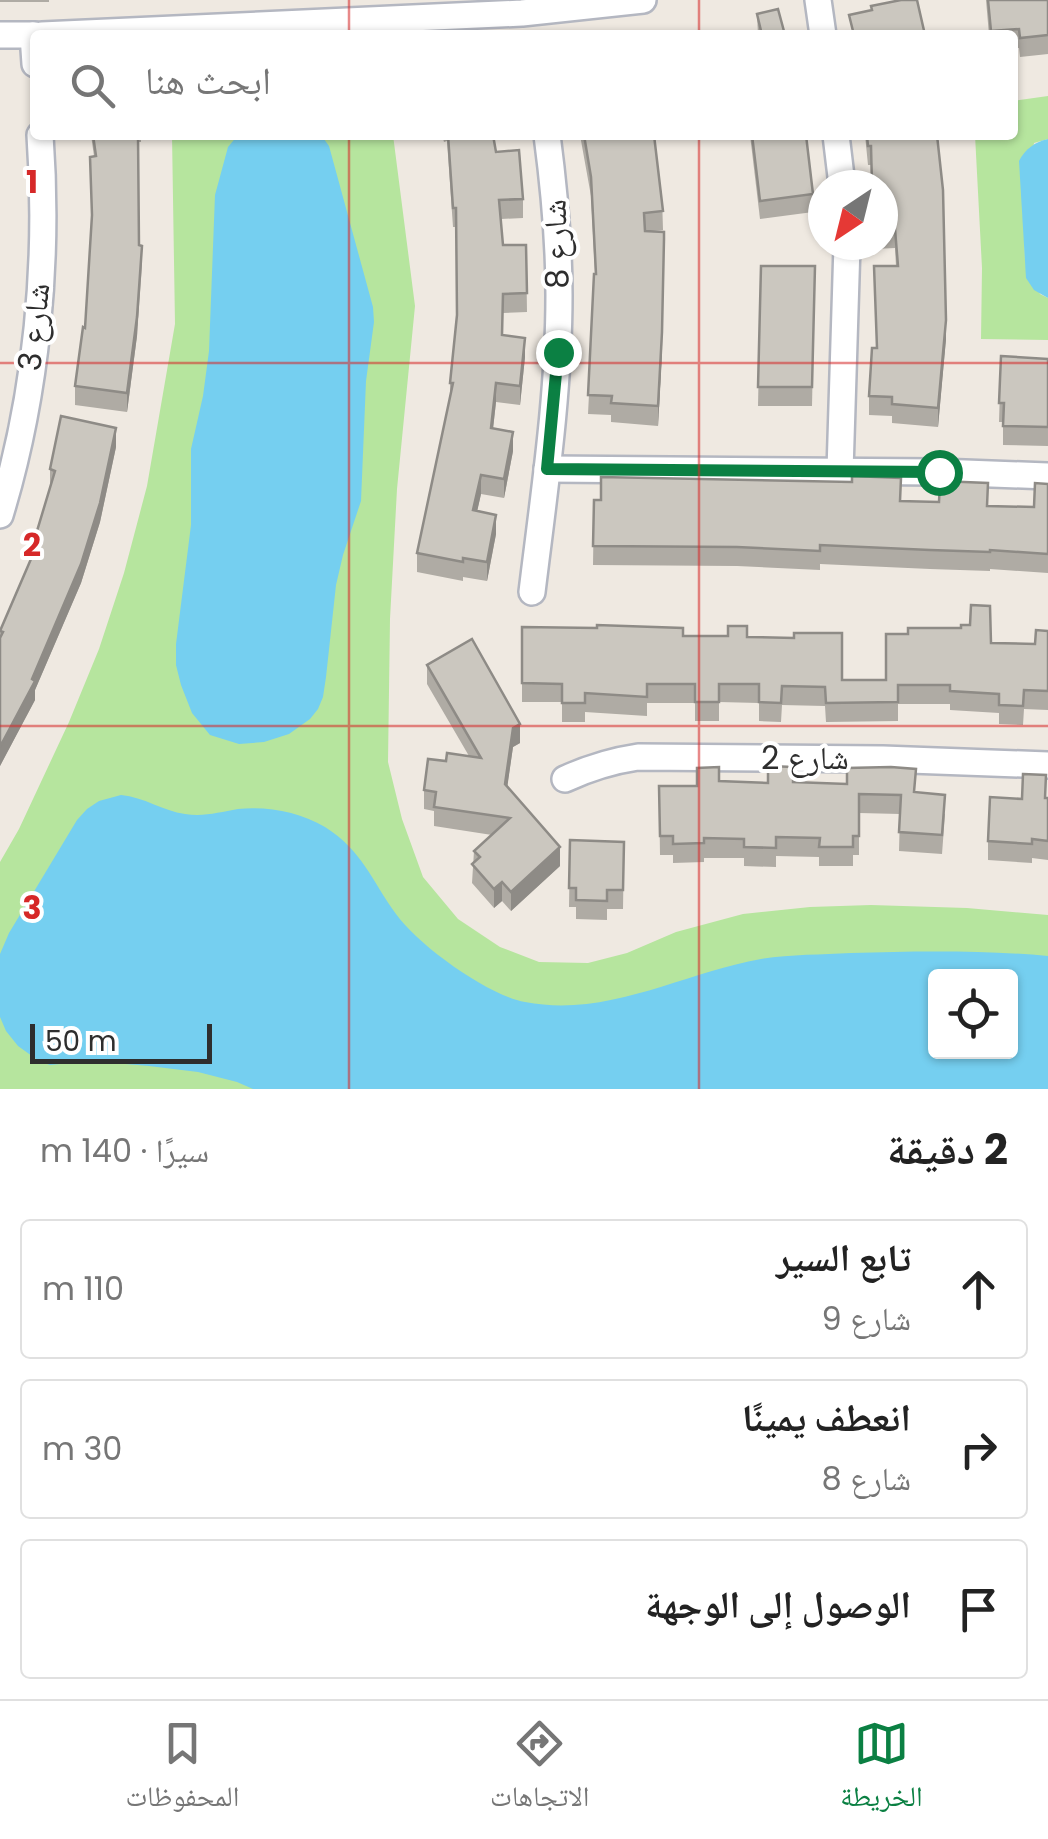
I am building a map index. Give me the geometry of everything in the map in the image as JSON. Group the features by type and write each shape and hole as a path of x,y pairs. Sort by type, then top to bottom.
{"street":[{"path":"248,0 259,17"},
{"path":"98,30 299,12 524,24 643,0"},
{"path":"818,0 822,30"},
{"path":"0,35 30,35"},
{"name":"شارع 3","path":"0,515 25,411 38,322 40,140"},
{"name":"شارع 8","path":"532,592 556,372 559,293 556,199 548,140"},
{"path":"837,140 840,170"},
{"path":"840,472 847,260"},
{"path":"547,469 1048,476"},
{"name":"شارع 2","path":"565,780 588,768 638,757 883,758 1048,765"}],"green space":[{"path":"1048,96 1048,139 1034,143 1024,216 1025,260 1040,294 1048,298 1048,340 981,339 982,268 975,140 1018,140 1018,100"},
{"path":"172,140 394,140 415,306 397,489 388,762 402,819 423,877 458,919 500,947 539,962 588,963 627,953 676,932 743,914 810,907 967,908 1048,915 1048,1089 0,1089 0,862 69,722 124,573 147,486 175,324"}],"water":[{"path":"1048,139 1048,298 1034,290 1026,278 1019,161 1031,147"},
{"path":"234,140 325,140 374,322 366,381 361,501 336,585 323,697 310,719 289,734 239,744 210,735 192,713 176,665 191,525 191,449 209,351 215,195 228,147"},
{"path":"121,795 192,815 260,808 315,822 348,846 396,914 420,940 473,979 525,1002 586,1004 615,999 732,966 784,956 925,951 1048,956 1048,1089 253,1089 198,1072 149,1066 90,1061 50,1065 18,1046 6,1031 0,1017 0,954 9,933 87,809"}],"building":[{"path":"917,0 924,30 853,30 849,15 872,10 871,6"},
{"path":"988,0 1048,0 1048,35 1020,38 1019,29 991,30"},
{"path":"778,9 784,30 761,30 757,14"},
{"path":"94,140 138,140 142,246 127,393 75,386 85,328 92,215 90,157 96,156"},
{"path":"448,140 494,140 496,152 519,150 523,199 499,200 503,245 526,245 527,293 503,294 502,335 525,338 520,386 496,383 491,428 513,432 504,479 481,475 473,510 496,515 487,562 463,558 463,562 417,553 453,383 457,315"},
{"path":"585,140 655,140 663,211 644,213 645,231 664,232 658,406 611,403 612,396 588,395 596,274 591,177"},
{"path":"753,140 807,140 808,195 760,201"},
{"path":"867,140 938,140 943,190 946,320 938,408 892,404 892,397 869,396 872,348 877,348 874,266 898,266 898,170 872,170"},
{"path":"761,266 815,266 812,387 758,387"},
{"path":"1001,356 1048,359 1048,427 1003,426 1004,403 999,403"},
{"path":"61,416 116,428 100,503 81,564 32,679 35,681 0,747 0,631 34,552 31,551 55,471 50,469"},
{"path":"852,476 901,478 900,501 939,502 940,481 988,483 987,506 1034,507 1035,483 1048,484 1048,554 820,545 820,551 593,546 594,500 601,500 601,477 852,482"},
{"path":"971,605 990,606 991,643 1035,644 1036,630 1048,631 1048,691 1024,690 1023,706 999,705 999,694 950,691 950,685 898,685 898,702 826,703 825,687 782,686 781,703 759,702 759,684 719,684 719,702 695,702 695,684 647,684 647,697 585,693 585,703 562,703 562,684 522,683 522,627 597,625 683,628 683,636 728,636 728,626 747,626 747,637 842,633 842,680 886,680 886,634 908,634 908,628 970,625"},
{"path":"472,639 520,724 513,728 505,784 560,847 511,892 502,882 494,889 472,864 480,857 474,851 510,818 434,807 436,792 424,790 428,759 446,761 447,753 481,758 427,665"},
{"path":"768,766 793,767 793,782 847,784 847,768 916,769 914,792 945,795 942,835 899,832 901,795 859,794 859,836 853,836 853,847 819,847 820,838 776,837 776,848 744,847 744,839 704,838 704,843 673,844 673,836 660,836 659,786 697,786 697,768 719,767 719,781 768,783"},
{"path":"1023,774 1046,775 1048,841 988,841 990,797 1022,799"},
{"path":"570,840 624,842 623,890 607,890 607,901 576,900 576,888 569,888"}],"route":[{"path":"558,352 547,469 939,472"}]}
